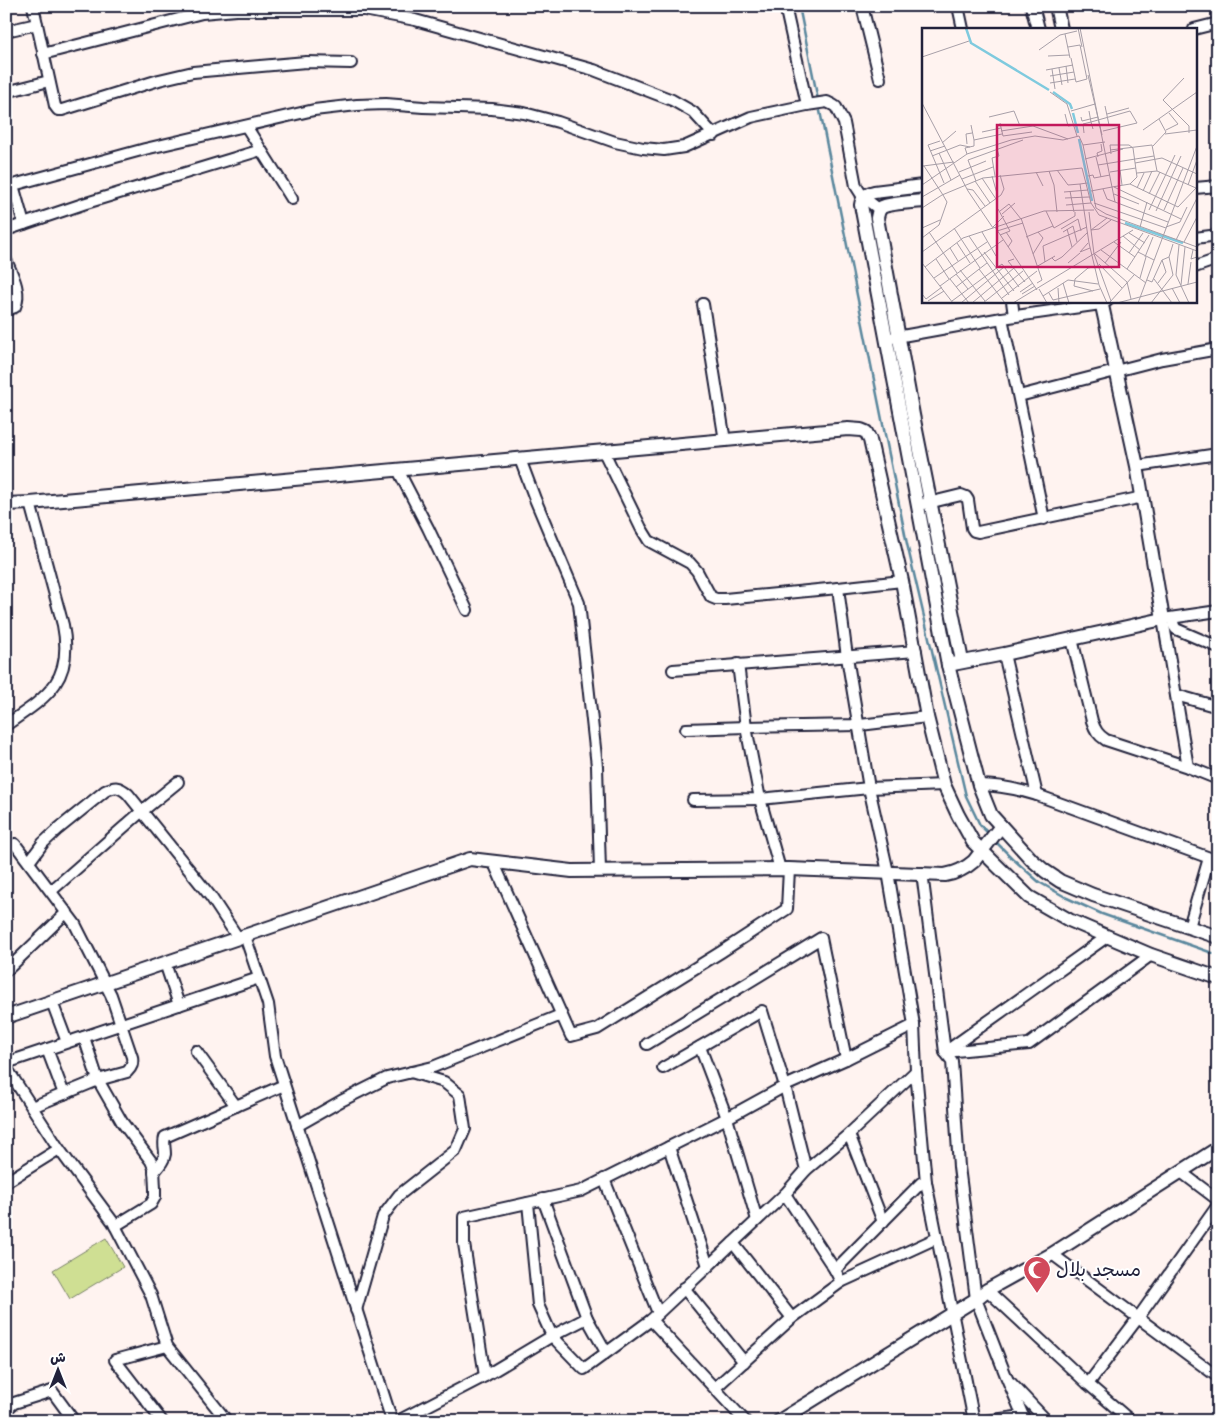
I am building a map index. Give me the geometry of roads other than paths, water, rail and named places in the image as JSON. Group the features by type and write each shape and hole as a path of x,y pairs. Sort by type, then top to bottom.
{"street":[{"path":"33,6 49,82 55,106 58,110 159,80 193,72 306,62 350,63"},
{"path":"785,6 815,103"},
{"path":"862,6 880,79"},
{"path":"958,6 963,28"},
{"path":"1032,6 1038,28"},
{"path":"1056,6 1061,28"},
{"path":"43,54 202,13 234,8 364,10 415,20 594,70 672,100 693,112 714,135"},
{"path":"1196,28 1218,23"},
{"path":"6,30 36,24"},
{"path":"6,92 49,82"},
{"path":"24,224 10,186 145,149 314,110 357,104 492,109 524,113 558,122 616,142 664,150 684,147 751,117 826,102 833,105 844,123 856,186 863,197 880,210"},
{"path":"246,126 292,199"},
{"path":"6,230 83,204 261,150"},
{"path":"922,186 868,194 863,197 862,211 892,337 924,504 948,665 979,786 992,815 1045,872 1060,881 1093,895 1218,937"},
{"path":"1196,188 1218,186"},
{"path":"892,337 877,218 878,213 886,206 922,201"},
{"path":"1196,238 1218,235"},
{"path":"1196,268 1218,259"},
{"path":"6,260 16,287 17,304 15,307 6,310"},
{"path":"1012,302 1014,316"},
{"path":"892,337 1103,302 1168,618 1176,695 1188,767"},
{"path":"703,304 725,441"},
{"path":"1002,318 1044,519"},
{"path":"1018,396 1162,359 1218,350"},
{"path":"6,504 848,429 861,430 866,432 870,440 902,581 927,717 944,785 973,842 1029,897 1069,920 1151,955 1218,978"},
{"path":"604,452 649,541 690,563 713,598 725,599 902,581"},
{"path":"1137,466 1218,454"},
{"path":"520,459 580,603 597,766 600,871"},
{"path":"398,470 467,610"},
{"path":"924,504 961,495 966,496 972,528 978,532 1143,497"},
{"path":"7,723 38,703 56,684 63,670 66,655 63,626 30,503"},
{"path":"924,504 962,661"},
{"path":"838,588 847,657 860,725 869,788 888,872 914,1025 916,1071 926,1182 974,1421"},
{"path":"948,665 1168,618 1218,611"},
{"path":"1168,618 1176,629 1218,647"},
{"path":"1072,639 1092,721 1098,735 1106,740 1218,779"},
{"path":"673,670 916,651"},
{"path":"1004,654 1037,795"},
{"path":"493,862 571,1036 597,1030 787,909 784,869 760,799 746,726 738,664"},
{"path":"1176,695 1218,707"},
{"path":"686,729 746,726 860,725 927,717"},
{"path":"51,891 178,782"},
{"path":"692,800 760,799 869,788 944,785"},
{"path":"29,862 43,843 58,829 105,791 114,786 120,788 128,794 242,937 268,1004 275,1056 392,1421"},
{"path":"979,786 1014,788 1037,795 1214,859 1189,927"},
{"path":"6,1017 470,859 572,871 784,869 945,874 955,873 969,866 1001,826"},
{"path":"15,844 75,924 111,995 132,1057 132,1064 127,1072 98,1080 32,1107"},
{"path":"922,873 945,1052 952,1061 959,1167 976,1299 1024,1418 986,1421"},
{"path":"6,971 67,912"},
{"path":"945,1052 1108,936"},
{"path":"647,1044 821,938 846,1059"},
{"path":"945,1052 1029,1044 1151,955"},
{"path":"166,963 179,1005"},
{"path":"6,1063 259,978"},
{"path":"52,1002 67,1042"},
{"path":"663,1068 762,1011 806,1170"},
{"path":"297,1126 387,1078 432,1067 561,1015"},
{"path":"486,1376 464,1244 464,1217 581,1190 727,1118 784,1086 846,1059 914,1025"},
{"path":"84,1037 98,1080 122,1122 151,1161 154,1172 155,1197 151,1204 115,1226"},
{"path":"700,1046 727,1118 757,1220"},
{"path":"48,1049 64,1094"},
{"path":"196,1051 236,1106"},
{"path":"6,1067 59,1149 115,1226 151,1295 167,1346 227,1421"},
{"path":"528,1203 538,1305 552,1336 584,1368 654,1316 785,1194 806,1170 849,1134 916,1071"},
{"path":"356,1310 383,1216 400,1194 456,1150 465,1129 460,1095 444,1082 411,1072"},
{"path":"154,1172 162,1162 165,1154 165,1137 284,1085"},
{"path":"849,1134 883,1222"},
{"path":"669,1147 708,1266"},
{"path":"779,1421 976,1299 987,1290 1052,1254 1218,1148"},
{"path":"6,1182 59,1149"},
{"path":"1181,1172 1218,1200"},
{"path":"604,1179 654,1316 744,1421"},
{"path":"835,1270 921,1183 926,1182"},
{"path":"785,1194 841,1282"},
{"path":"543,1199 587,1318 606,1352"},
{"path":"1088,1384 1138,1318 1218,1204"},
{"path":"715,1388 792,1318 841,1282 937,1238"},
{"path":"733,1243 792,1318"},
{"path":"1052,1254 1218,1377"},
{"path":"684,1288 744,1362"},
{"path":"987,1290 1088,1384 1131,1421"},
{"path":"398,1421 486,1376 552,1336 587,1318"},
{"path":"162,1421 115,1360 167,1346"},
{"path":"1006,1376 1047,1421"},
{"path":"6,1410 14,1403 52,1391 74,1421"}],"waterway":[{"path":"799,6 818,100"},
{"path":"819,106 907,544 966,796 980,825 990,835"},
{"path":"995,841 1039,882 1067,898 1102,914 1218,955"}],"place":[{"name":"مسجد بلال","path":"1037,1294"}]}
